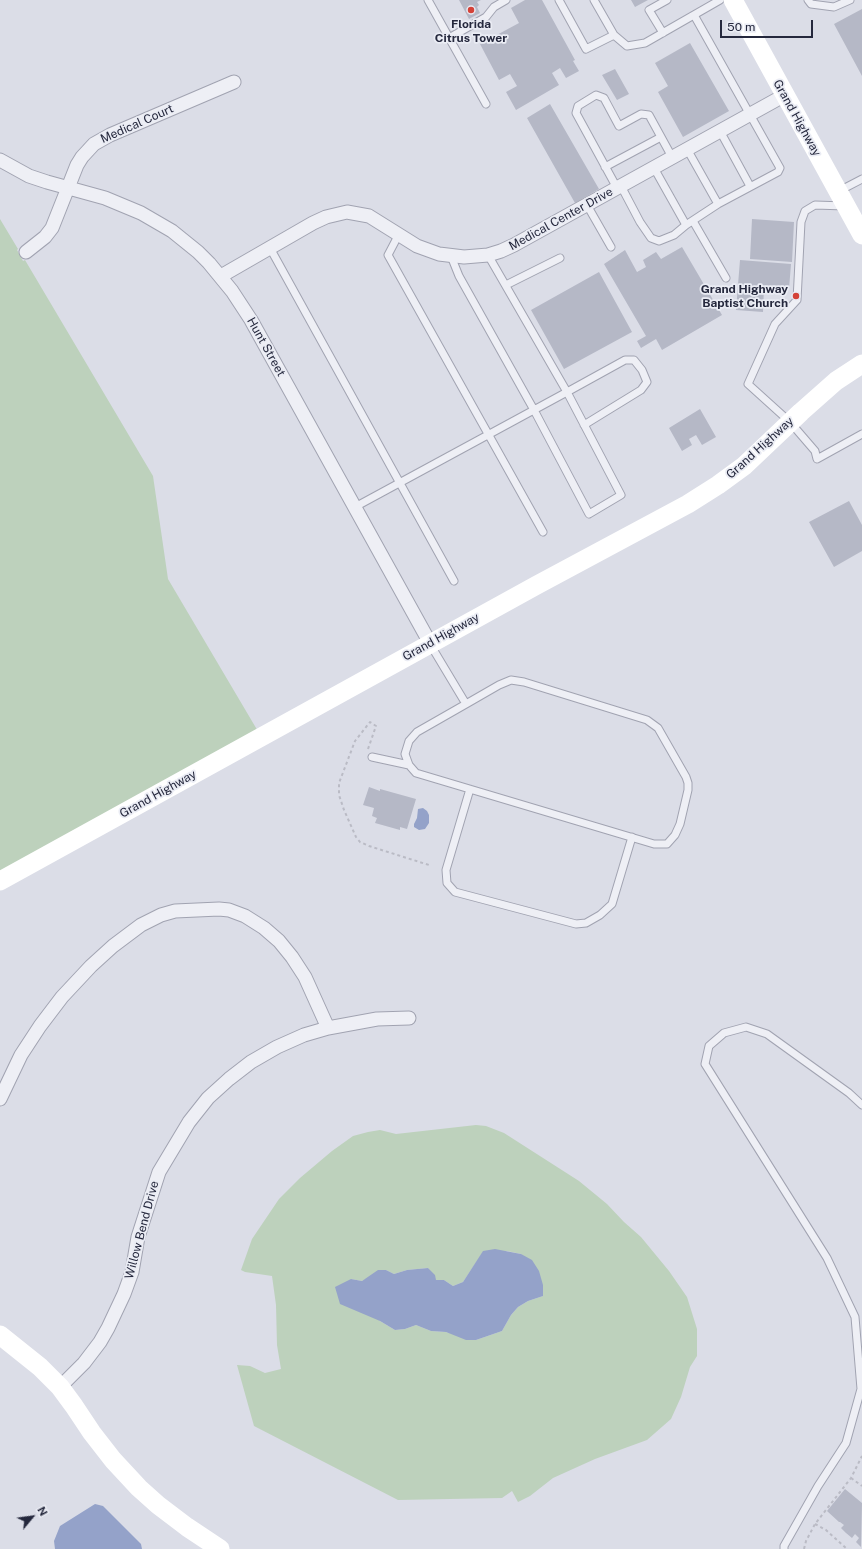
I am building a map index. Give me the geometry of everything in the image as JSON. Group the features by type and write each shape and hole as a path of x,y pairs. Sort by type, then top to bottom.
{"street":[{"name":"Grand Highway","path":"733,0 862,235"},
{"name":"Medical Court","path":"26,252 45,238 52,228 82,157 94,144 110,135 234,82"},
{"name":"Medical Center Drive","path":"221,276 326,217 347,212 369,216 428,250 451,256 464,257 488,255 514,245 785,95"},
{"name":"Hunt Street","path":"0,160 29,176 124,205 157,221 198,252 221,276 251,320 430,643"},
{"name":"Grand Highway","path":"0,881 430,643 688,504 744,466 836,381 862,364"},
{"path":"0,1099 21,1055 40,1026 62,997 91,966 113,946 141,925 161,915 175,911 229,910 245,916 264,928 279,941 305,977 328,1028"},
{"name":"Willow Bend Drive","path":"60,1387 84,1363 100,1342 108,1328 124,1294 132,1272 138,1238 159,1172 189,1122 208,1098 229,1079 252,1062 277,1047 304,1035 328,1028 377,1019 409,1018"},
{"path":"0,1335 40,1367 60,1387 113,1460 139,1488 158,1506 209,1546"}],"lane":[{"path":"428,0 486,104"},
{"path":"449,38 486,17 494,7 506,0"},
{"path":"559,0 586,49 614,35"},
{"path":"594,0 614,35 627,46 645,43 720,0"},
{"path":"663,33 649,10 667,0"},
{"path":"808,0 811,4 834,7 850,0"},
{"path":"672,157 649,115 641,114 619,126 604,98 596,95 578,106 576,113 605,167 651,238 658,241 674,235 718,204 778,172 780,168 694,15"},
{"path":"720,131 750,186"},
{"path":"605,167 661,137"},
{"path":"687,150 718,204"},
{"path":"654,168 726,278"},
{"path":"862,179 842,199 815,205 805,211 801,222 797,300 776,324 748,384 790,422 815,451 817,459 862,434"},
{"path":"587,205 610,247"},
{"path":"399,234 388,255 543,532"},
{"path":"270,248 454,581"},
{"path":"451,256 459,276 534,410 589,514 621,495 567,392 488,255"},
{"path":"506,285 560,258"},
{"path":"355,507 625,360 634,360 642,370 647,382 641,390 584,425"},
{"path":"430,643 466,704"},
{"path":"511,680 524,682 647,720 654,724 658,728 686,777 688,790 680,824 675,835 667,844 654,844 416,773 409,764 406,754 409,741 417,732 466,704 499,685 511,680"},
{"path":"372,757 409,764"},
{"path":"470,789 446,870 447,883 455,892 576,924 586,923 600,915 612,904 632,837"},
{"path":"784,1549 784,1546 818,1486 846,1442 861,1389 855,1317 827,1258 706,1064 709,1046 724,1033 746,1027 767,1034 849,1093 862,1105"}],"path":[{"path":"368,749 376,726 370,722 355,741 340,783 340,795 344,810 356,837 360,842 369,846 429,865"},
{"path":"804,1549 806,1541 815,1524 851,1478 862,1456"},
{"path":"851,1478 862,1486"},
{"path":"815,1524 826,1530 847,1549"}],"green space":[{"path":"0,219 18,249 17,250 23,261 25,260 153,476 168,579 259,733 0,875"},
{"path":"476,1125 486,1126 504,1133 579,1181 607,1204 641,1237 669,1271 687,1297 697,1329 697,1356 690,1367 681,1397 671,1419 647,1440 595,1459 553,1478 530,1496 518,1502 512,1491 502,1498 398,1500 254,1426 237,1365 250,1366 265,1373 281,1369 277,1345 276,1305 272,1276 245,1272 241,1270 252,1239 279,1199 300,1178 332,1151 353,1136 368,1132 380,1130 396,1134","holes":["507,1251 521,1254 543,1296 528,1301 518,1307 511,1315 502,1331 476,1340 446,1332 431,1331 416,1325 405,1329 395,1330 380,1321 351,1279 362,1281 386,1270 394,1274 407,1270 428,1268 435,1280 444,1280 453,1286 463,1282 483,1252"]}],"water":[{"path":"423,808 429,815 429,823 425,829 419,830 414,827 414,824 417,818 418,809"},
{"path":"495,1249 521,1254 532,1260 539,1271 543,1285 543,1296 528,1301 518,1307 511,1315 502,1331 476,1340 466,1340 446,1332 431,1331 416,1325 405,1329 395,1330 380,1321 340,1304 335,1287 351,1279 362,1281 378,1270 386,1270 394,1274 407,1270 428,1268 435,1275 436,1280 444,1280 453,1286 463,1282 483,1251"},
{"path":"95,1504 103,1506 141,1544 142,1549 55,1549 54,1541 60,1526"}],"building":[{"name":"Florida Citrus Tower","path":"459,0 481,0 477,2 479,5 477,7 480,13 469,19"},
{"path":"525,0 542,0 575,60 573,61 579,71 566,78 560,68 552,73 559,85 516,110 506,92 517,86 510,74 499,80 480,44 519,23 511,8"},
{"path":"631,0 648,0 635,7"},
{"path":"862,9 862,76 834,24"},
{"path":"690,43 729,111 683,137 658,92 668,86 655,63"},
{"path":"615,69 629,94 617,100 602,75"},
{"path":"550,104 599,189 575,203 527,118"},
{"path":"752,219 794,222 792,262 750,259"},
{"path":"682,247 722,315 662,350 656,339 641,348 637,341 646,336 604,264 625,250 637,272 646,267 643,260 656,252 661,259"},
{"path":"740,260 791,264 789,289 764,287 763,312 736,310"},
{"path":"599,272 632,332 564,369 531,310"},
{"path":"700,409 716,437 702,445 696,435 689,439 692,445 682,451 669,428"},
{"path":"849,501 862,525 862,551 834,567 809,522"},
{"path":"369,787 416,799 407,829 400,827 400,830 375,823 377,818 372,816 374,808 363,805"},
{"path":"845,1489 862,1503 861,1547 856,1542 859,1538 855,1534 852,1538 846,1533 841,1528 844,1525 827,1511"}],"place":[{"name":"Florida Citrus Tower","path":"471,10"},
{"name":"Grand Highway Baptist Church","path":"796,296"}]}
